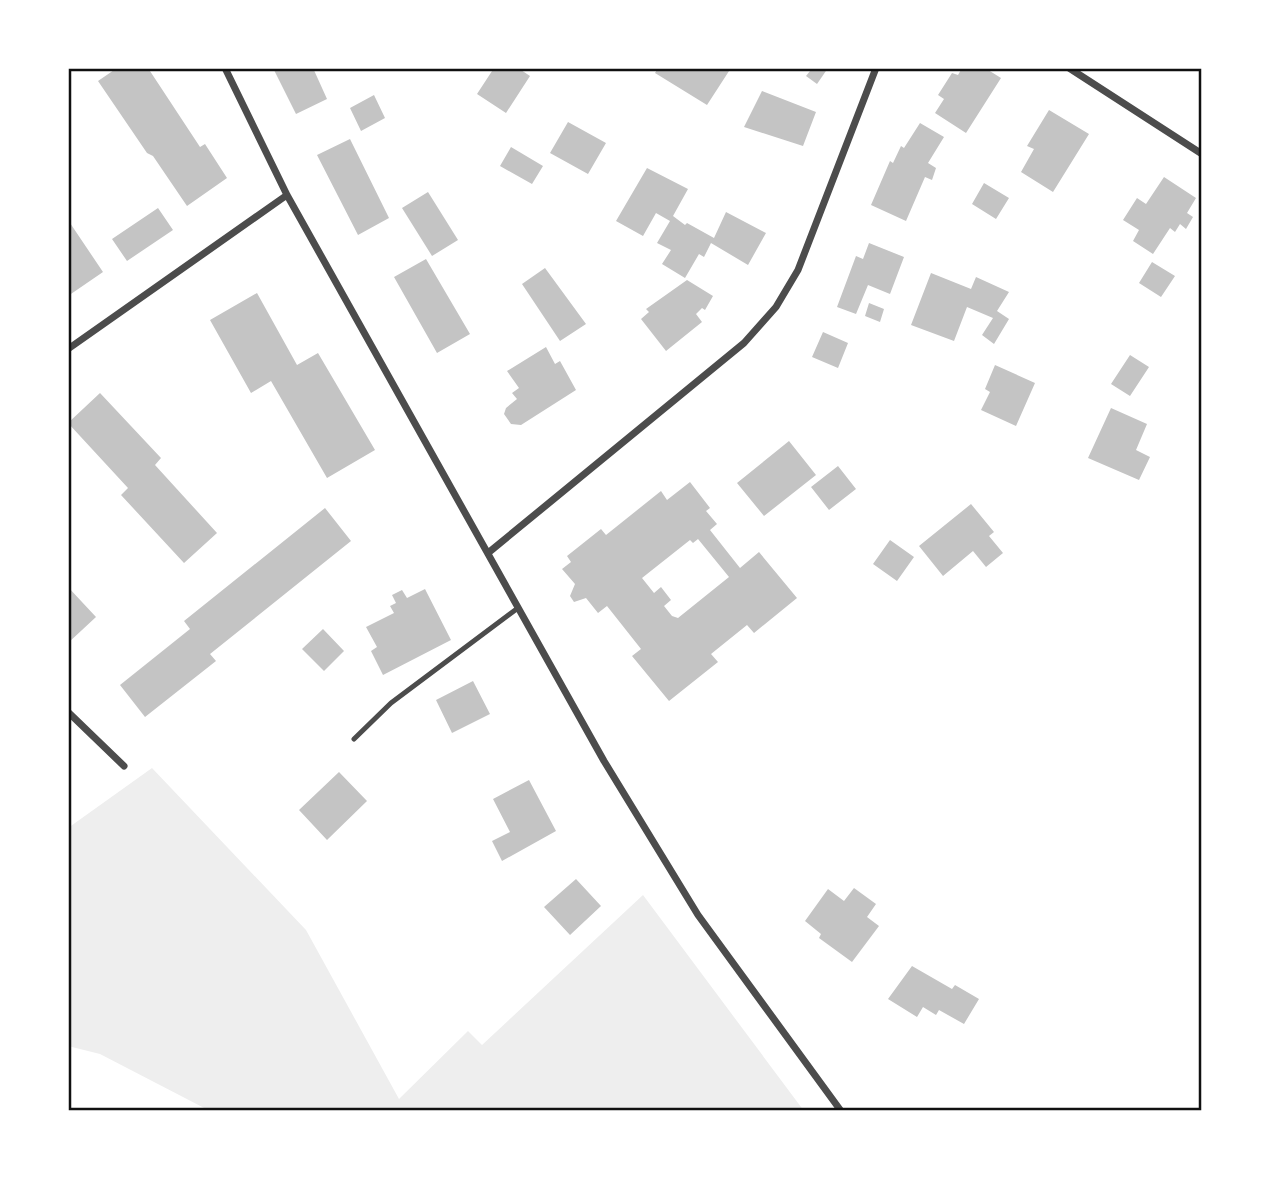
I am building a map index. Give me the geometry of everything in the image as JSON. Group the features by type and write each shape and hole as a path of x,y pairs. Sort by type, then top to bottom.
{"street":[{"path":"225,68 287,195 604,761 698,915 841,1111"},
{"path":"488,553 744,343 776,307 798,270 876,68"},
{"path":"1069,68 1202,154"},
{"path":"68,349 287,195"},
{"path":"68,712 124,766"}],"lane":[{"path":"354,739 391,704 519,608"}],"shaded area":[{"path":"152,768 306,930 399,1099 468,1031 482,1045 643,895 804,1111 210,1111 100,1054 68,1046 68,828"}],"building":[{"path":"117,68 148,68 200,147 205,144 227,178 187,206 98,81"},
{"path":"273,68 313,68 327,99 296,114"},
{"path":"494,68 518,68 530,76 506,113 477,94"},
{"path":"658,68 731,68 707,105 655,73"},
{"path":"806,68 828,68 817,84 806,76 810,71"},
{"path":"962,68 985,68 1001,78 966,133 935,113 944,99 938,95 952,73 958,75"},
{"path":"762,91 816,112 803,146 744,127"},
{"path":"374,95 385,118 361,131 350,108"},
{"path":"1049,110 1089,134 1053,192 1021,172 1034,149 1027,146"},
{"path":"568,122 606,143 588,174 550,153"},
{"path":"920,123 944,137 928,163 936,168 932,180 925,177 906,221 871,205 890,161 893,163 901,146 904,148"},
{"path":"350,139 389,218 358,235 317,155"},
{"path":"511,147 543,166 532,184 500,166"},
{"path":"647,168 688,189 673,216 685,225 687,223 714,238 726,212 766,233 748,265 711,243 704,257 699,254 685,278 662,264 671,250 657,243 670,221 656,213 643,236 616,221"},
{"path":"1164,177 1196,198 1187,213 1193,217 1186,229 1180,224 1175,232 1170,228 1153,254 1133,241 1139,230 1123,220 1137,198 1146,204"},
{"path":"984,183 1009,198 996,219 972,204"},
{"path":"428,192 458,240 432,256 402,208"},
{"path":"158,208 173,230 127,261 112,239"},
{"path":"68,220 103,272 68,296"},
{"path":"869,243 904,257 890,294 868,285 856,314 837,307 856,256 863,259"},
{"path":"426,259 470,334 437,353 394,277"},
{"path":"1152,262 1175,276 1161,297 1139,283"},
{"path":"545,268 586,324 560,341 522,284"},
{"path":"931,273 971,289 976,277 1009,292 997,311 1009,319 994,344 982,335 993,318 967,307 954,341 911,325"},
{"path":"687,280 713,296 705,310 702,308 696,314 702,322 666,351 641,319 649,312 646,309"},
{"path":"257,293 297,365 318,353 375,450 327,478 271,381 251,393 210,320"},
{"path":"869,303 884,309 880,322 865,316"},
{"path":"823,332 848,343 838,368 812,357"},
{"path":"546,347 555,364 560,361 576,390 521,425 511,424 504,414 506,408 517,399 512,393 519,388 507,371"},
{"path":"1130,355 1149,367 1130,396 1111,384"},
{"path":"995,365 1035,383 1016,426 981,410 990,392 985,389"},
{"path":"100,393 161,458 155,465 217,533 184,563 121,495 128,488 68,423"},
{"path":"1111,408 1147,424 1136,450 1150,457 1139,480 1088,458"},
{"path":"789,441 816,475 764,516 737,483"},
{"path":"838,466 856,489 829,510 811,487"},
{"path":"690,482 710,508 706,511 717,524 710,530 740,568 759,552 797,598 754,633 747,625 711,654 718,662 669,701 632,656 641,649 607,606 598,613 586,598 574,602 570,596 575,584 562,569 571,562 567,556 601,529 606,535 661,491 667,500","holes":["698,539 729,577 678,618 672,616 664,606 671,600 661,587 654,593 642,578 690,540 693,543"]},
{"path":"971,504 994,532 989,536 1003,553 986,567 973,551 943,576 919,546"},
{"path":"325,508 351,541 210,654 216,661 145,717 120,685 190,629 184,621"},
{"path":"890,540 914,557 897,581 873,564"},
{"path":"68,587 96,617 68,643"},
{"path":"425,589 451,640 383,675 371,651 377,647 366,627 394,613 390,606 396,603 392,595 402,590 407,598"},
{"path":"323,629 344,651 324,671 302,649"},
{"path":"473,681 490,714 452,733 436,700"},
{"path":"339,772 367,801 327,840 299,810"},
{"path":"529,780 556,831 502,861 492,841 510,832 493,799"},
{"path":"576,879 601,906 570,935 544,907"},
{"path":"854,888 876,904 867,917 879,926 852,962 819,938 821,934 805,921 828,889 844,901"},
{"path":"912,966 952,989 955,985 979,999 964,1024 939,1010 936,1015 923,1007 917,1017 888,999"}]}
